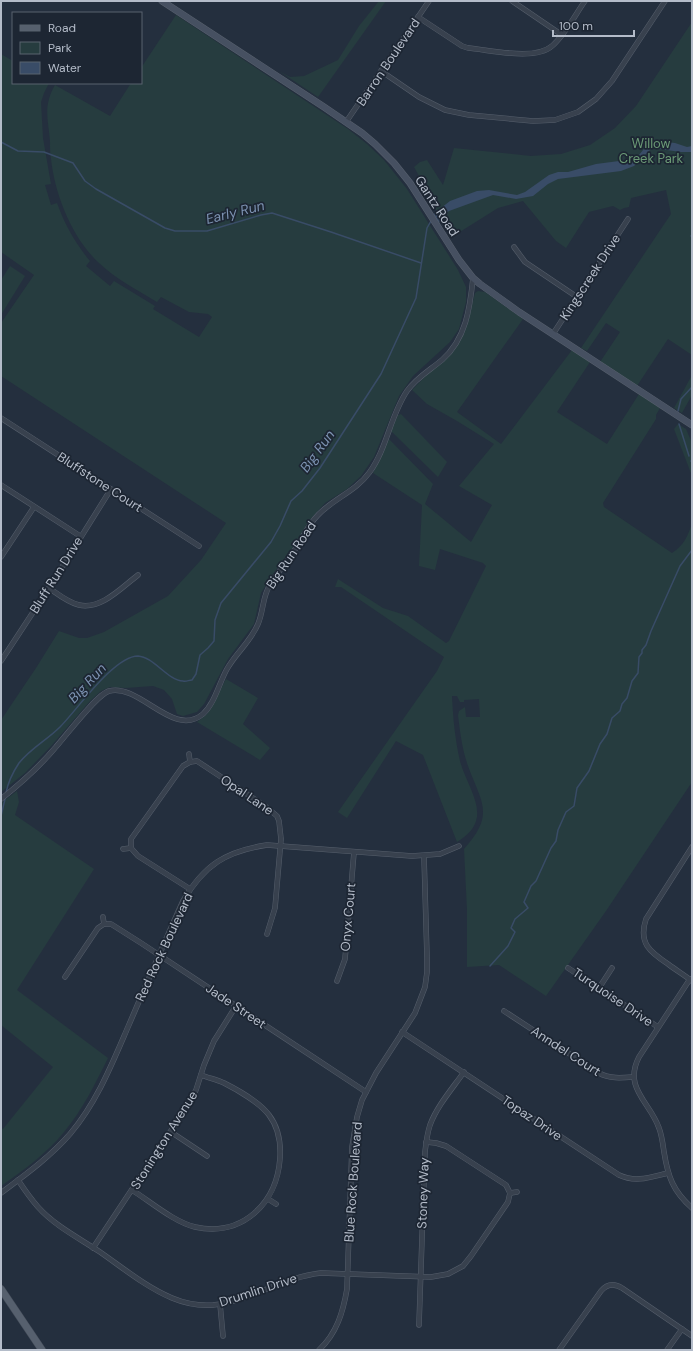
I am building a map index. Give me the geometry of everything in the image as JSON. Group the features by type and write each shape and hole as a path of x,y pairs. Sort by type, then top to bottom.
{"main road":[{"name":"Gantz Road","path":"162,1 346,122 375,144 394,163 410,183 459,260 473,278 503,301 692,425"},
{"path":"1,1288 42,1350"}],"street":[{"name":"Barron Boulevard","path":"346,122 429,1"},
{"path":"512,1 562,35"},
{"path":"418,17 455,42 468,48 533,54 540,53 551,47 562,35 585,1"},
{"path":"381,72 419,98 445,110 469,115 533,121 555,120 578,112 596,99 612,81 665,1"},
{"name":"Kingscreek Drive","path":"553,334 628,219"},
{"path":"514,247 525,262 577,297"},
{"name":"Big Run Road","path":"1,799 27,778 55,749 90,706 105,693 114,691 125,692 142,700 170,717 184,720 195,718 204,713 210,705 227,669 258,624 266,591 271,582 296,548 308,527 328,506 364,480 378,458 406,393 414,383 444,358 455,345 466,321 471,299 473,278"},
{"name":"Bluffstone Court","path":"1,418 199,546"},
{"path":"1,485 80,536"},
{"name":"Bluff Run Drive","path":"1,661 111,489"},
{"path":"2,555 34,506"},
{"path":"48,588 69,601 79,605 90,605 107,599 138,575"},
{"path":"189,754 190,762 183,766 132,839 131,848 138,856 190,889"},
{"name":"Opal Lane","path":"190,762 197,761 274,812 279,821 280,846 275,908 267,934"},
{"name":"Red Rock Boulevard","path":"1,1193 42,1162 62,1143 89,1108 107,1076 177,914 190,889 207,870 219,860 233,853 267,845 412,856 440,854 459,846"},
{"path":"692,847 646,919 643,931 645,943 652,953 691,980 658,1027 636,1063 633,1078 639,1095 660,1129 668,1173 673,1186 681,1198 692,1208"},
{"path":"123,849 131,848"},
{"name":"Onyx Court","path":"337,981 345,959 354,852"},
{"name":"Blue Rock Boulevard","path":"319,1350 332,1336 344,1308 348,1274 353,1137 357,1117 366,1092 376,1073 415,1014 425,987 427,972 424,856"},
{"path":"65,978 98,928 104,924 103,916"},
{"name":"Jade Street","path":"104,924 110,924 160,955 366,1092"},
{"name":"Turquoise Drive","path":"568,968 658,1027"},
{"path":"599,988 612,968"},
{"name":"Stonington Avenue","path":"94,1248 188,1106 196,1090 208,1053 236,1006"},
{"name":"Anndel Court","path":"504,1011 605,1077 633,1078"},
{"name":"Topaz Drive","path":"402,1032 619,1175 626,1178 640,1180 668,1173"},
{"name":"Stoney Way","path":"419,1325 424,1152 428,1131 435,1116 464,1072"},
{"path":"132,1190 173,1217 195,1227 206,1228 218,1228 238,1224 255,1213 268,1199 279,1170 280,1143 274,1124 268,1113 259,1105 224,1083 201,1075"},
{"path":"171,1132 206,1156"},
{"path":"426,1142 446,1146 506,1186 510,1193 517,1192"},
{"name":"Drumlin Drive","path":"18,1180 38,1207 54,1221 156,1290 172,1298 199,1305 220,1304 246,1297 299,1277 312,1274 420,1276 439,1276 448,1274 463,1266 471,1256 508,1202 510,1193"},
{"path":"268,1199 276,1204"},
{"path":"559,1350 601,1291 610,1285 622,1288 692,1336"},
{"path":"220,1304 223,1336"},
{"path":"667,1350 682,1330"}],"green space":[{"path":"379,1 386,1 318,97 279,71 290,77 304,76 338,60 359,26"},
{"path":"176,15 348,129 384,160 407,189 458,270 466,287 466,302 459,329 450,342 413,376 399,396 374,457 361,476 347,489 325,503 308,522 296,543 273,574 261,593 254,624 228,659 204,704 197,712 183,716 177,714 172,699 164,690 153,686 126,688 110,687 101,691 90,701 52,745 25,773 1,792 1,720 59,631 79,638 87,638 104,632 168,596 201,560 226,523 1,376 1,323 34,275 1,252 1,54 12,60 12,84 48,84 41,102 43,138 51,184 45,185 51,205 57,203 71,234 90,261 86,266 110,286 114,281 155,306 153,309 199,337 212,317 208,314 189,312 161,297 157,302 106,269 89,253 73,229 66,215 56,187 51,157 47,112 51,92 55,85 110,116 130,84 142,84 142,66"},
{"name":"Willow Creek Park","path":"692,22 692,355 668,339 637,386 600,362 620,332 606,323 587,351 581,348 671,214 666,190 631,198 629,207 620,210 613,206 589,212 566,248 556,241 523,201 498,208 455,235 439,210 436,211 436,206 414,167 420,162 427,160 443,185 454,148 531,156 561,154 590,145 615,128 636,106"},
{"path":"10,266 25,276 1,315 1,280"},
{"path":"478,291 485,292 523,319 457,412 501,444 572,350 590,362 557,412 607,444 639,394 660,408 656,415 656,419 603,503 604,507 672,553 680,547 685,540 692,523 692,782 606,911 546,996 499,965 467,967 467,910 464,849 480,827 483,817 483,809 464,753 458,715 459,711 465,707 466,717 480,717 479,699 464,700 464,702 460,702 457,696 452,696 454,728 460,761 476,804 477,814 475,824 469,833 457,842 423,755 396,741 347,818 338,812 437,671 444,657 341,587 335,587 338,579 383,608 408,616 446,643 449,641 486,566 483,563 440,549 435,570 419,566 422,505 373,473 389,439 433,484 425,504 471,542 492,505 459,486 494,444 427,404 412,390 456,345 467,325 475,293"},
{"path":"692,375 692,395 682,413 674,408"},
{"path":"401,414 447,462 438,477 391,431 398,415"},
{"path":"678,424 686,429 692,443 692,476 674,429"},
{"path":"226,679 258,698 243,724 270,748 260,760 197,722 207,714"},
{"path":"17,791 19,802 15,815 94,869 17,990 108,1058 83,1105 64,1132 43,1154 1,1186 1,1128 3,1129 53,1067 1,1025 1,803"}],"water":[{"path":"651,140 675,143 687,147 692,146 692,152 652,148 634,166 621,171 558,179 548,184 533,196 516,199 493,195 449,211 443,215 441,222 437,223 432,215 450,201 477,191 489,190 517,195 525,192 549,175 558,172 568,172 596,164 635,160"}],"waterway":[{"name":"Early Run","path":"1,142 18,151 44,152 73,163 85,181 96,189 165,228 175,231 207,231 272,213 421,263"},
{"name":"Big Run","path":"6,793 8,785 19,763 34,748 60,727 107,674 128,658 138,656 144,657 177,680 192,680 196,674 200,655 214,641 215,620 221,603 271,542 291,501 302,491 320,468 381,374 416,298 427,228 431,221"},
{"path":"678,411 681,399 692,387"},
{"path":"679,424 689,456"},
{"path":"490,966 508,946 515,932 511,928 515,919 528,908 524,902 531,886 536,881 551,848 556,841 558,830 566,812 574,806 577,788 589,771 600,744 607,734 612,718 620,711 622,704 627,698 632,681 638,673 639,657 642,650 646,645 680,566 692,550"},
{"name":"Big Run","path":"1,816 5,799"}]}
